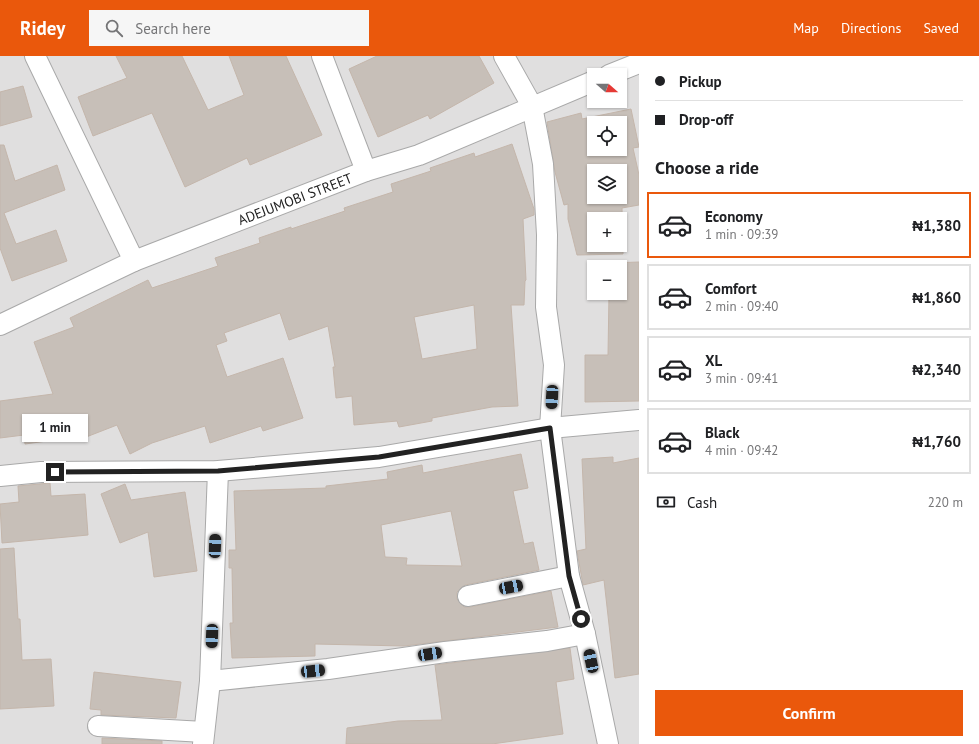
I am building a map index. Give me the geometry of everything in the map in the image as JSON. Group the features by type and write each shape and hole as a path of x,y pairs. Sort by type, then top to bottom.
{"street":[{"path":"35,56 134,261"},
{"path":"322,56 366,172"},
{"path":"504,56 532,106 543,164 547,235 546,307 554,365 550,428 569,576 585,634 608,744"},
{"path":"626,68 639,63"},
{"name":"ADEJUMOBI STREET","path":"0,325 134,261 366,172 418,154 587,84"},
{"path":"0,476 41,472 218,471 379,457 550,428 639,420"},
{"path":"98,726 204,738 210,681 218,471"},
{"path":"468,596 569,576"},
{"path":"210,681 328,669 445,652 547,641 585,634"}],"shaded area":[{"path":"0,56 639,56 639,744 0,744"}],"building":[{"path":"116,56 182,56 208,110 244,95 229,56 286,56 322,135 250,165 247,158 185,187 152,113 93,136 78,97 127,78"},
{"path":"377,56 479,56 494,83 430,119 428,115 378,137 349,69"},
{"path":"23,86 32,117 0,126 0,92"},
{"path":"631,109 639,147 633,148 639,175 639,205 622,208 622,212 587,212 587,252 623,252 623,254 577,255 568,219 568,204 564,205 555,172 547,122 581,113 582,119 587,118 587,156 627,156 627,116 597,116"},
{"path":"512,144 534,209 534,215 523,219 526,280 524,305 511,305 518,406 492,407 432,418 432,421 399,427 397,421 354,425 352,396 336,398 333,367 335,367 328,326 289,340 280,313 224,333 227,341 216,345 227,377 283,358 303,418 263,431 261,426 210,443 205,426 152,443 130,454 117,425 81,439 80,437 25,444 24,435 0,438 0,401 53,394 34,342 74,327 70,318 148,280 152,288 218,266 215,258 260,243 259,238 345,211 344,208 393,192 391,184 431,171 430,168 474,153 475,157","holes":["474,305 477,349 422,359 414,317"]},
{"path":"0,145 4,145 15,181 57,165 65,190 4,213 16,244 56,230 67,261 12,281 0,248"},
{"path":"627,262 639,262 639,401 585,402 585,355 608,355 609,300 627,300"},
{"path":"521,454 528,488 513,491 524,544 533,542 539,570 465,585 457,592 457,599 464,607 470,607 551,591 558,627 404,646 315,644 315,656 232,658 230,623 233,623 232,568 229,568 229,550 236,550 234,491 326,488 326,486 388,479 387,472 422,465 423,473","holes":["451,511 462,566 406,565 407,558 385,557 381,525"]},
{"path":"613,457 613,463 639,458 639,674 615,678 604,580 583,585 577,551 586,549 582,459"},
{"path":"50,483 51,496 85,494 88,535 2,543 0,504 19,502 18,486"},
{"path":"125,484 131,500 185,492 197,571 154,577 148,532 120,543 101,494"},
{"path":"14,548 22,660 51,659 54,706 0,709 0,549"},
{"path":"570,648 574,679 556,682 563,734 492,744 346,744 347,728 398,721 442,720 435,665"},
{"path":"94,672 181,682 176,718 101,715 101,710 90,709"},
{"path":"102,738 162,741 162,744 102,744"}],"route":[{"path":"55,472 218,471 379,457 550,428 569,576 581,619"}]}
